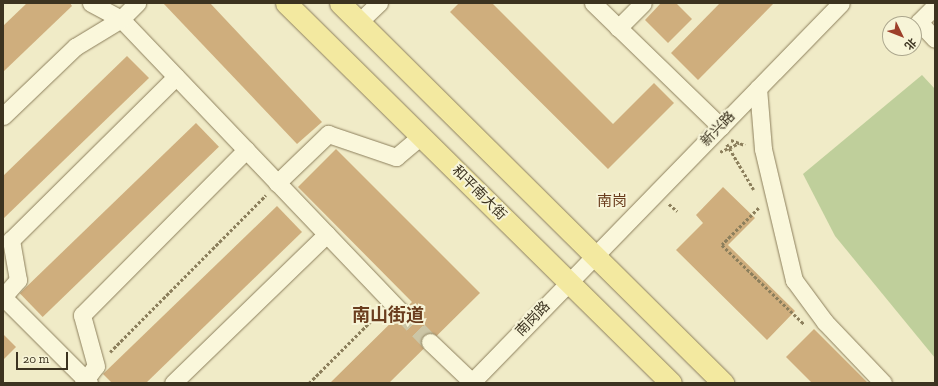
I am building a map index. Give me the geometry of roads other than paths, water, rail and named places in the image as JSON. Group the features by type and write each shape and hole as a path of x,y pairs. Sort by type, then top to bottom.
{"main road":[{"name":"和平南大街","path":"286,3 570,282 670,383"},
{"path":"340,3 723,383"}],"street":[{"path":"91,3 121,19 396,307"},
{"path":"3,116 74,47 121,19 137,3"},
{"path":"359,22 379,3"},
{"path":"593,3 719,133"},
{"path":"618,28 643,3"},
{"name":"新兴路","path":"596,256 719,133 758,88 841,3"},
{"path":"935,6 919,22 935,39"},
{"path":"176,77 11,240 18,280 3,297 86,382 96,366 82,316 246,150"},
{"path":"758,88 763,149 794,280 825,322 883,383"},
{"path":"277,183 328,134 396,157 422,136"},
{"path":"173,383 327,234"},
{"name":"南岗路","path":"471,383 596,256"},
{"path":"430,342 471,383"}],"tunnel":[{"path":"401,312 430,342"}],"district":[{"name":"南岗","path":"612,202"},
{"name":"南山街道","path":"388,315"}]}
